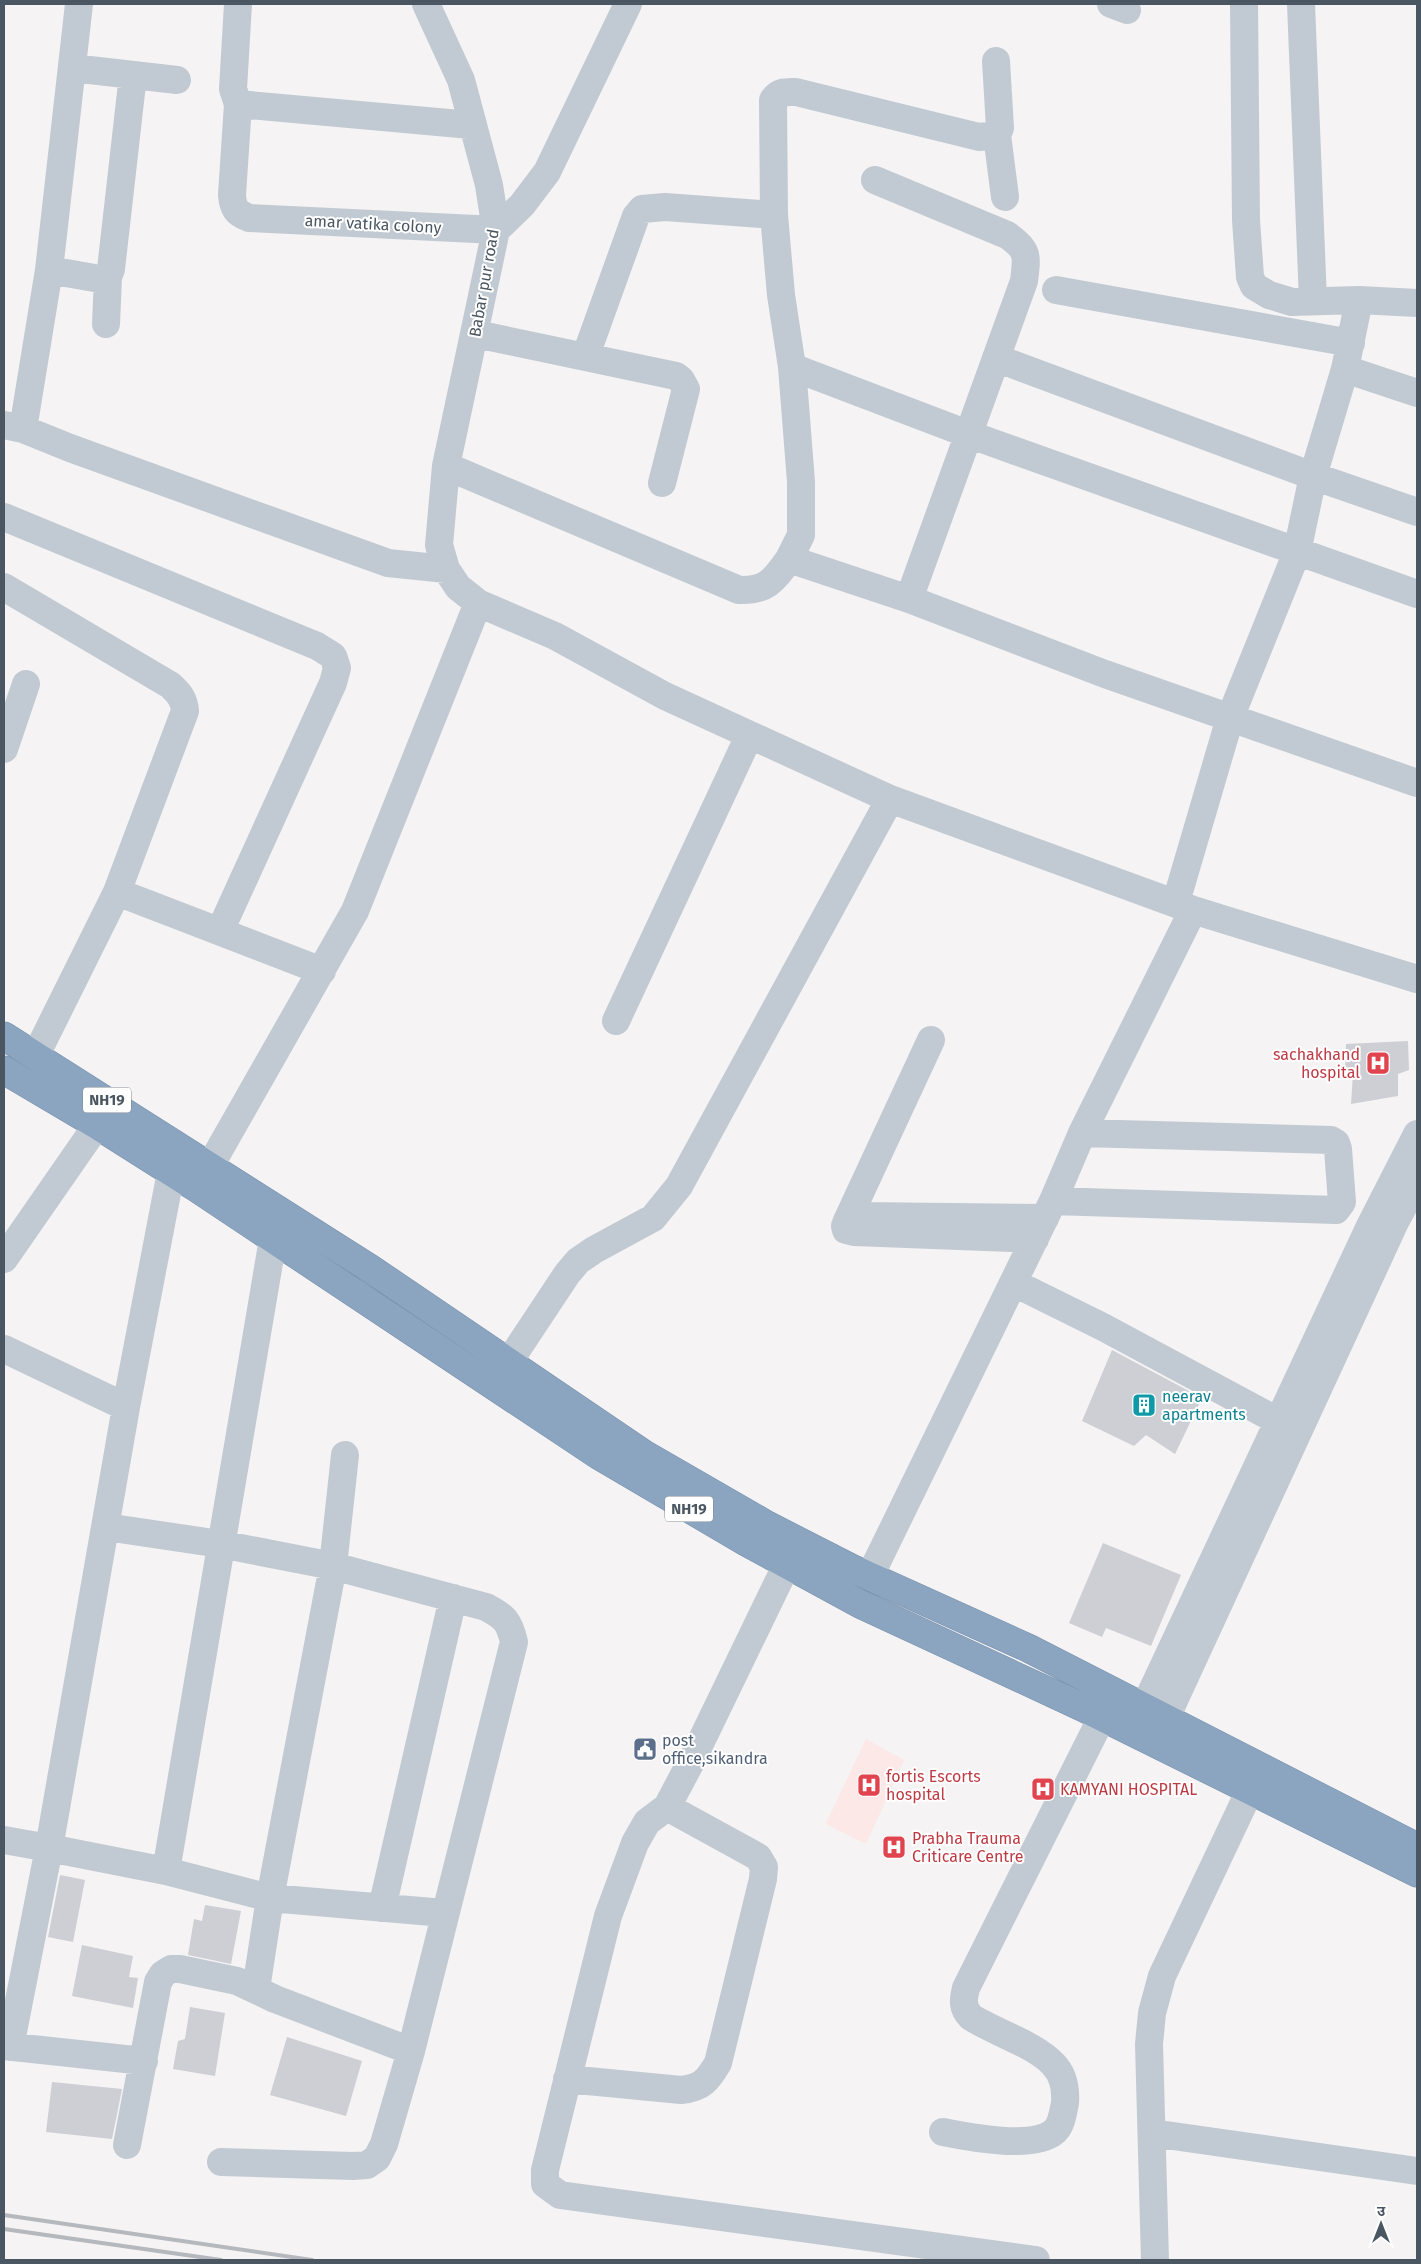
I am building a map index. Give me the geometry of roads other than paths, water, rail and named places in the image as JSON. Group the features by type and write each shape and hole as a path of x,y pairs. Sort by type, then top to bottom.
{"highway":[{"name":"NH19","path":"4,1036 36,1054 371,1269 644,1454 767,1525 870,1576 1028,1648 1417,1847"},
{"name":"NH19","path":"4,1070 97,1125 171,1172 598,1455 787,1564 860,1604 1102,1717 1417,1872"}],"street":[{"path":"79,4 49,270 13,427 388,563 446,569"},
{"path":"238,4 233,88 238,104 471,125"},
{"name":"Babar pur road","path":"426,4 461,80 471,125 489,185 496,230 476,334 446,466 438,545 446,569 458,587 478,603 554,636 665,696 890,799 1185,906 1417,978"},
{"path":"496,230 522,205 548,172 628,4"},
{"path":"1244,4 1246,220 1250,277 1254,286 1269,296 1292,302 1359,300 1417,303"},
{"path":"1301,4 1313,301"},
{"path":"996,61 1000,128 997,135 1005,197"},
{"path":"72,68 177,80"},
{"path":"106,324 108,277 111,268 133,75"},
{"path":"446,466 739,590 753,590 764,586 775,579 789,559 801,535 802,524 792,367 781,296 774,215 773,100 776,95 783,92 816,96 979,136 997,135"},
{"name":"amar vatika colony","path":"238,104 233,206 239,214 249,218 496,230"},
{"path":"875,180 1007,235 1022,245 1027,261 1024,281 909,599"},
{"path":"586,355 636,216 642,209 665,207 774,215"},
{"path":"49,270 100,279 108,277"},
{"path":"1056,290 1351,343"},
{"path":"870,1576 1014,1283 1185,906 1230,718 1297,552 1313,476 1345,369 1359,300"},
{"path":"476,334 586,355 676,376 685,384 686,389 662,483"},
{"path":"996,358 1313,476 1417,512"},
{"path":"792,367 968,434 1417,594"},
{"path":"1345,369 1417,393"},
{"path":"4,517 317,646 333,656 337,668 333,683 220,931"},
{"path":"789,559 909,599 1105,674 1417,783"},
{"path":"4,587 170,685 179,693 184,702 185,711 117,892 36,1054"},
{"path":"210,1166 355,911 478,603"},
{"path":"4,749 26,684"},
{"path":"616,1021 749,736"},
{"path":"508,1363 566,1274 578,1261 653,1218 679,1186 890,799"},
{"path":"117,892 322,972"},
{"path":"931,1040 846,1223 859,1216 1044,1219 1336,1210 1342,1202 1338,1149 1336,1143 1331,1140 1082,1133"},
{"path":"4,1259 97,1125"},
{"path":"1154,1714 1395,1222 1412,1172 1417,1134"},
{"path":"144,2061 7,2046 49,1848 126,1407 171,1172"},
{"path":"1154,1714 1278,1421 1395,1222"},
{"path":"166,1871 273,1239"},
{"path":"1014,1283 1103,1326 1278,1421"},
{"path":"4,1349 126,1407"},
{"path":"256,1989 270,1898 333,1566 345,1455"},
{"path":"106,1527 220,1544 333,1566 486,1607 501,1615 510,1625 514,1642 444,1913 411,2051 384,2144 376,2158 367,2165 221,2162"},
{"path":"787,1564 694,1756 667,1807 647,1822 635,1842 608,1916 545,2170 545,2184 560,2195 1036,2260"},
{"path":"382,1908 453,1598"},
{"path":"943,2132 985,2140 1042,2137 1055,2131 1063,2116 1066,2093 1062,2076 1053,2064 1041,2055 971,2017 964,2010 964,2000 966,1988 1102,1717"},
{"path":"1155,2260 1149,2044 1152,2013 1162,1976 1250,1790"},
{"path":"567,2079 681,2090 696,2089 708,2080 718,2063 763,1879 764,1867 758,1857 667,1807"},
{"path":"4,1840 166,1871 270,1898 444,1913"},
{"path":"127,2145 158,1982 163,1974 171,1969 180,1969 237,1981 275,1998 411,2051"},
{"path":"1152,2133 1417,2171"}],"railway":[{"path":"4,2215 312,2260"},
{"path":"4,2229 221,2260"}],"place":[{"name":"sachakhand hospital","path":"1378,1063"},
{"name":"neerav apartments","path":"1144,1405"},
{"name":"post office,sikandra","path":"645,1749"},
{"name":"fortis Escorts hospital","path":"869,1785"},
{"name":"KAMYANI HOSPITAL","path":"1043,1789"},
{"name":"Prabha Trauma Criticare Centre","path":"894,1847"}]}
